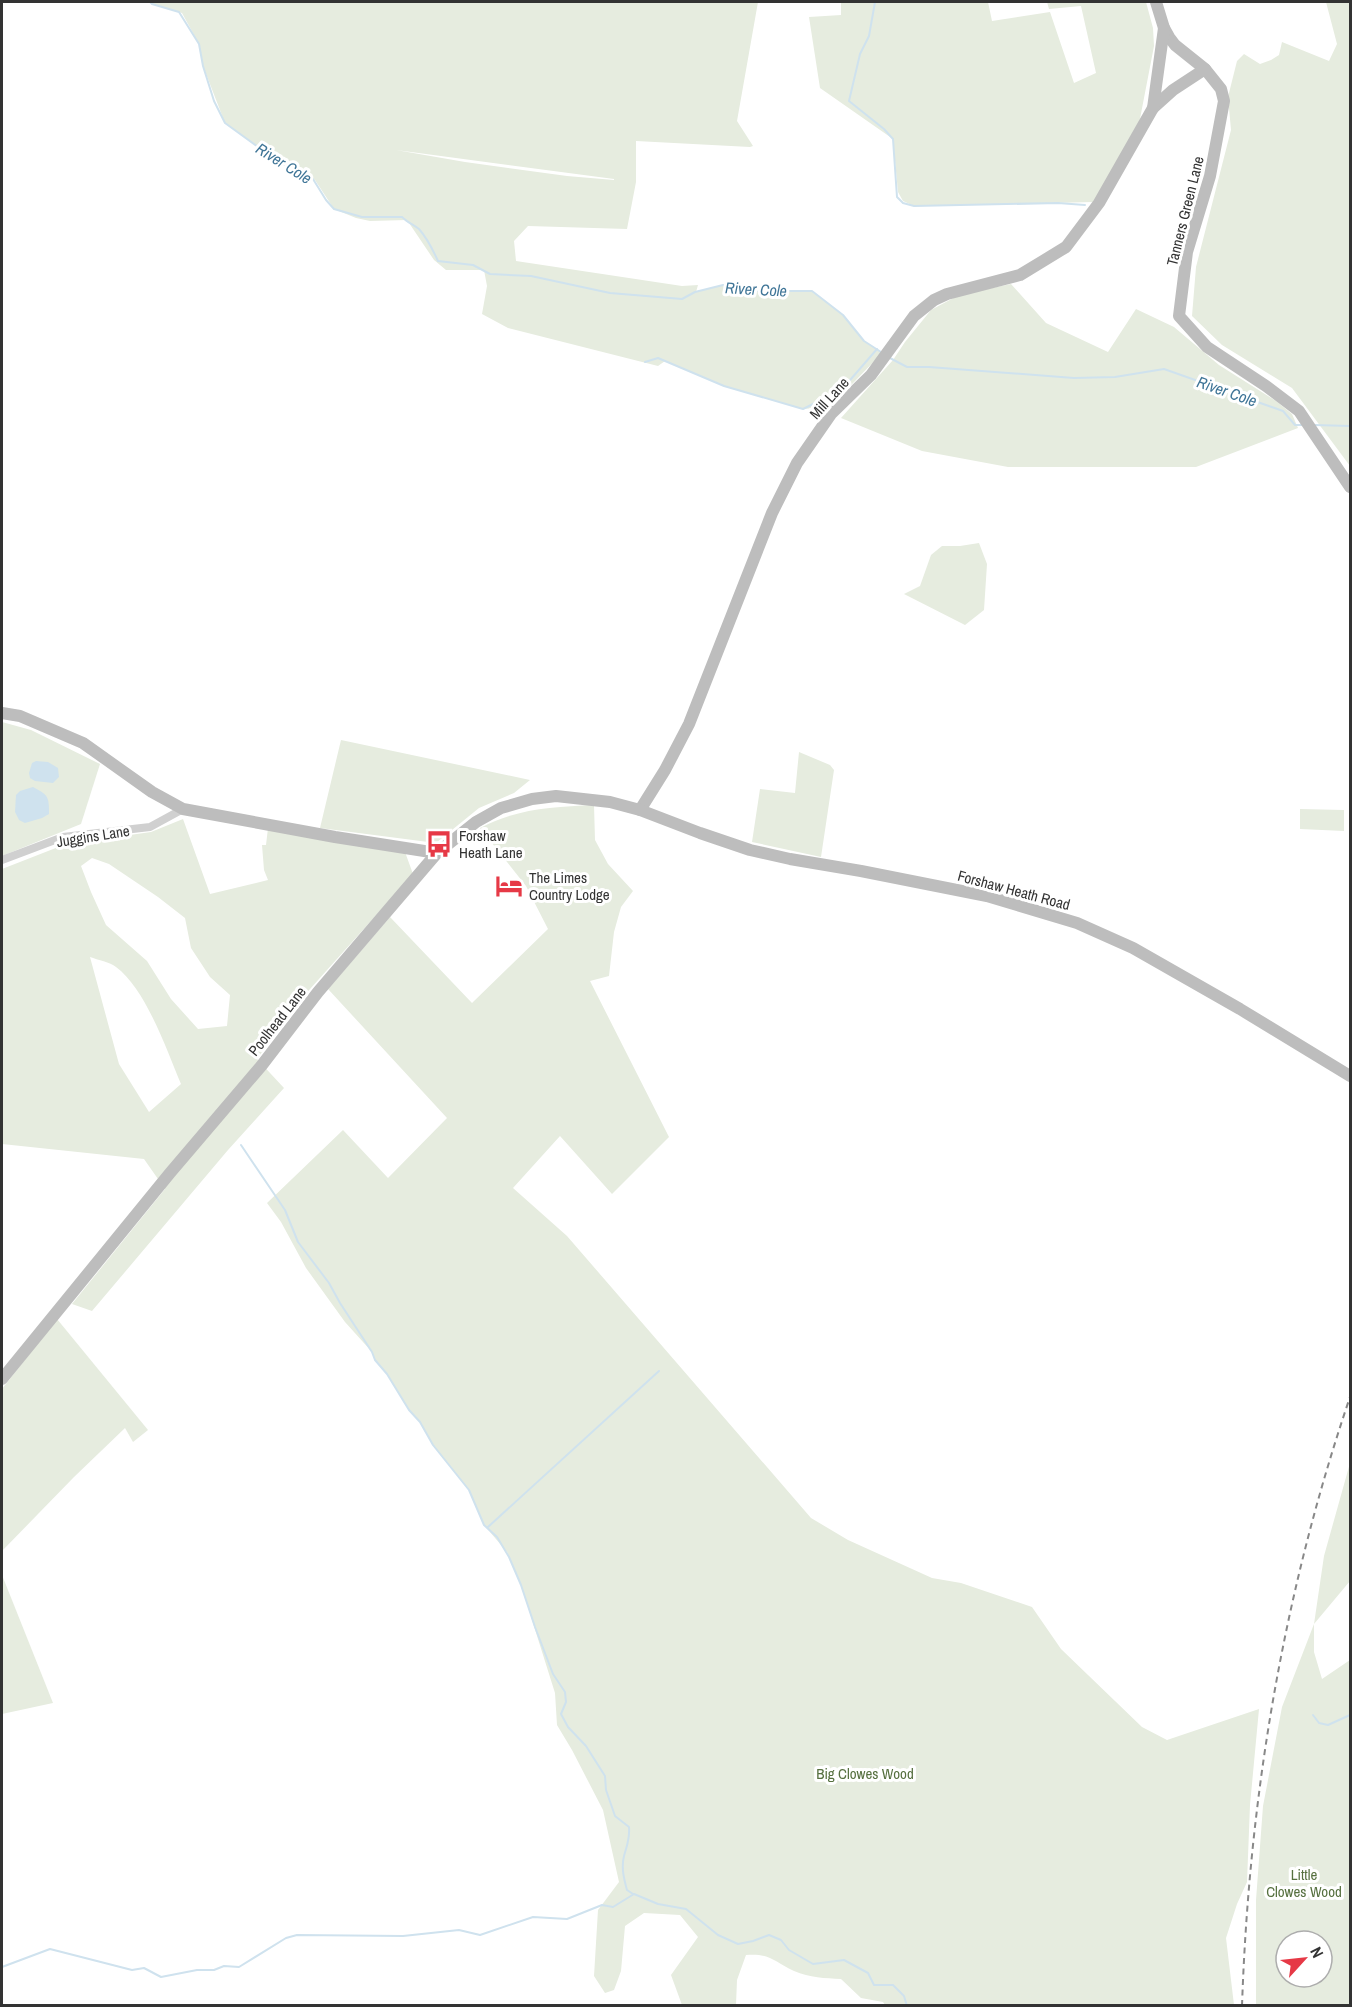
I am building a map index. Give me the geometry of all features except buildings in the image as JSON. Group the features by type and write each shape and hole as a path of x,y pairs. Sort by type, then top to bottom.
{"street":[{"name":"Tanners Green Lane","path":"1156,2 1164,28 1175,45 1205,69 1221,89 1224,101 1210,176 1187,252 1179,316 1208,347 1299,411 1350,487"},
{"name":"Mill Lane","path":"1153,108 1164,28"},
{"name":"Mill Lane","path":"640,810 665,770 689,724 772,513 797,463 831,414 871,375 914,316 934,300 947,294 1020,275 1066,247 1099,203 1153,108 1173,90 1205,69"},
{"path":"2,713 20,716 84,743 152,792 183,809 437,853"},
{"name":"Poolhead Lane","path":"2,1379 155,1191 262,1065 318,992 437,853 476,822 501,808 532,799 556,796 579,797 640,810"},
{"name":"Juggins Lane","path":"2,860 63,837 150,827 183,809"},
{"name":"Forshaw Heath Road","path":"640,810 750,850 987,896 1077,923 1133,948 1240,1009 1350,1076"}],"green space":[{"path":"150,2 758,2 737,121 753,146 636,141 636,182 627,229 528,226 514,241 516,261 682,286 698,285 696,292 723,285 759,291 812,291 843,315 864,341 882,353 830,407 803,409 724,386 665,361 658,366 508,328 482,314 487,286 484,270 446,270 434,260 407,220 370,221 334,209 315,180 280,163 225,123 203,66 199,44 182,13","holes":["396,150 614,179 567,176"]},
{"path":"841,2 988,2 992,21 1050,12 1074,83 1096,73 1081,6 1049,9 1047,2 1146,2 1153,28 1154,46 1139,124 1095,202 914,206 903,201 898,192 893,139 820,88 809,17 841,15"},
{"path":"1326,2 1350,2 1350,466 1292,388 1222,345 1192,316 1196,267 1231,130 1228,97 1237,61 1244,54 1260,64 1271,60 1279,55 1282,42 1329,61 1337,44"},
{"path":"1011,284 1046,323 1108,352 1136,309 1174,327 1219,365 1276,401 1292,414 1298,428 1196,467 1008,467 922,451 841,418 893,360 931,310 959,295"},
{"path":"979,543 987,564 984,610 965,625 904,594 920,586 931,555 942,546"},
{"path":"2,722 31,730 100,764 81,824 2,856"},
{"path":"341,740 530,780 514,793 479,808 436,843 320,828"},
{"path":"799,752 830,765 834,770 821,857 752,842 760,789 795,793"},
{"name":"Big Clowes Wood","path":"594,805 595,840 608,864 633,891 621,907 614,932 609,976 590,981 669,1137 612,1194 560,1136 513,1188 567,1236 811,1518 848,1540 932,1578 961,1583 1032,1607 1061,1649 1142,1727 1167,1740 1259,1709 1250,1805 1247,1882 1226,1938 1234,2005 885,2005 883,2002 861,1998 841,1979 806,1975 761,1955 746,1955 737,1980 736,2005 682,2005 671,1975 698,1937 680,1915 644,1913 625,1926 621,1971 614,1990 605,1993 594,1976 598,1910 619,1882 603,1810 557,1725 555,1693 521,1585 507,1552 484,1525 469,1490 433,1445 420,1422 409,1410 387,1374 375,1360 372,1352 345,1322 306,1268 281,1222 267,1203 343,1130 388,1178 447,1118 328,989 390,917 472,1003 548,929 526,886 480,828 522,812"},
{"path":"1300,809 1344,810 1344,831 1300,829"},
{"path":"183,819 210,894 268,880 264,870 262,845 266,845 268,828 405,852 413,874 293,1008 257,1059 284,1088 228,1150 92,1311 72,1304 165,1189 144,1159 2,1144 2,869 66,844 151,832","holes":["92,858 109,864 185,918 191,948 210,977 230,995 227,1026 198,1029 171,999 147,961 106,925 81,866","90,957 116,967 137,990 162,1038 181,1084 149,1112 119,1064"]},
{"path":"57,1319 148,1430 133,1442 125,1428 2,1551 2,1389"},
{"path":"1350,1463 1350,1581 1314,1624 1324,1556"},
{"path":"2,1575 53,1703 2,1714"},
{"name":"Little Clowes Wood","path":"1314,1624 1314,1652 1322,1679 1350,1660 1350,2005 1256,2005 1256,1900 1263,1806 1282,1707"}],"water":[{"path":"48,762 58,768 59,777 53,783 35,781 30,778 32,763"},
{"path":"33,787 47,797 49,814 25,823 19,820 15,812 16,795 20,791"}],"waterway":[{"name":"River Cole","path":"150,2 179,12 199,44 214,101 225,123 280,163 313,179 334,209 362,217 402,217 419,229 430,244 438,261 473,265 490,274 531,276 610,293 682,299 695,292 723,285 759,291 812,291 843,315 864,341 881,352"},
{"path":"875,2 869,36 860,54 849,101 893,139 897,197 903,203 914,206 1058,203 1085,205"},
{"path":"645,362 658,358 724,386 803,409 838,394 877,349"},
{"name":"River Cole","path":"888,357 907,367 1074,378 1115,377 1164,369 1283,411 1295,425 1303,425"},
{"name":"River Cole","path":"1314,425 1350,426"},
{"path":"241,1145 285,1210 298,1242 329,1283 375,1360 387,1374 409,1410 420,1422 433,1445 469,1490 484,1525 497,1537 509,1557 553,1674 565,1692 566,1702 561,1714 568,1727 586,1746 605,1776 606,1790 615,1816 629,1827 623,1869 627,1890 633,1894"},
{"path":"488,1527 659,1371"},
{"path":"1313,1715 1319,1723 1328,1725 1350,1715"},
{"path":"2,1967 50,1949 132,1970 144,1968 161,1977 197,1970 214,1970 224,1966 239,1967 286,1938 297,1935 403,1936 459,1930 480,1935 533,1917 567,1919 602,1905 613,1907 634,1894 658,1904 686,1909 718,1935 738,1944 769,1935 781,1940 789,1950 813,1964 844,1960 868,1973 874,1985 893,1985 904,1996 907,2006"}],"railway":[{"path":"1242,2006 1252,1851 1274,1697 1288,1621 1306,1546 1326,1471 1350,1397"}],"place":[{"name":"Forshaw Heath Lane","path":"439,844"},
{"name":"The Limes Country Lodge","path":"509,886"}]}
